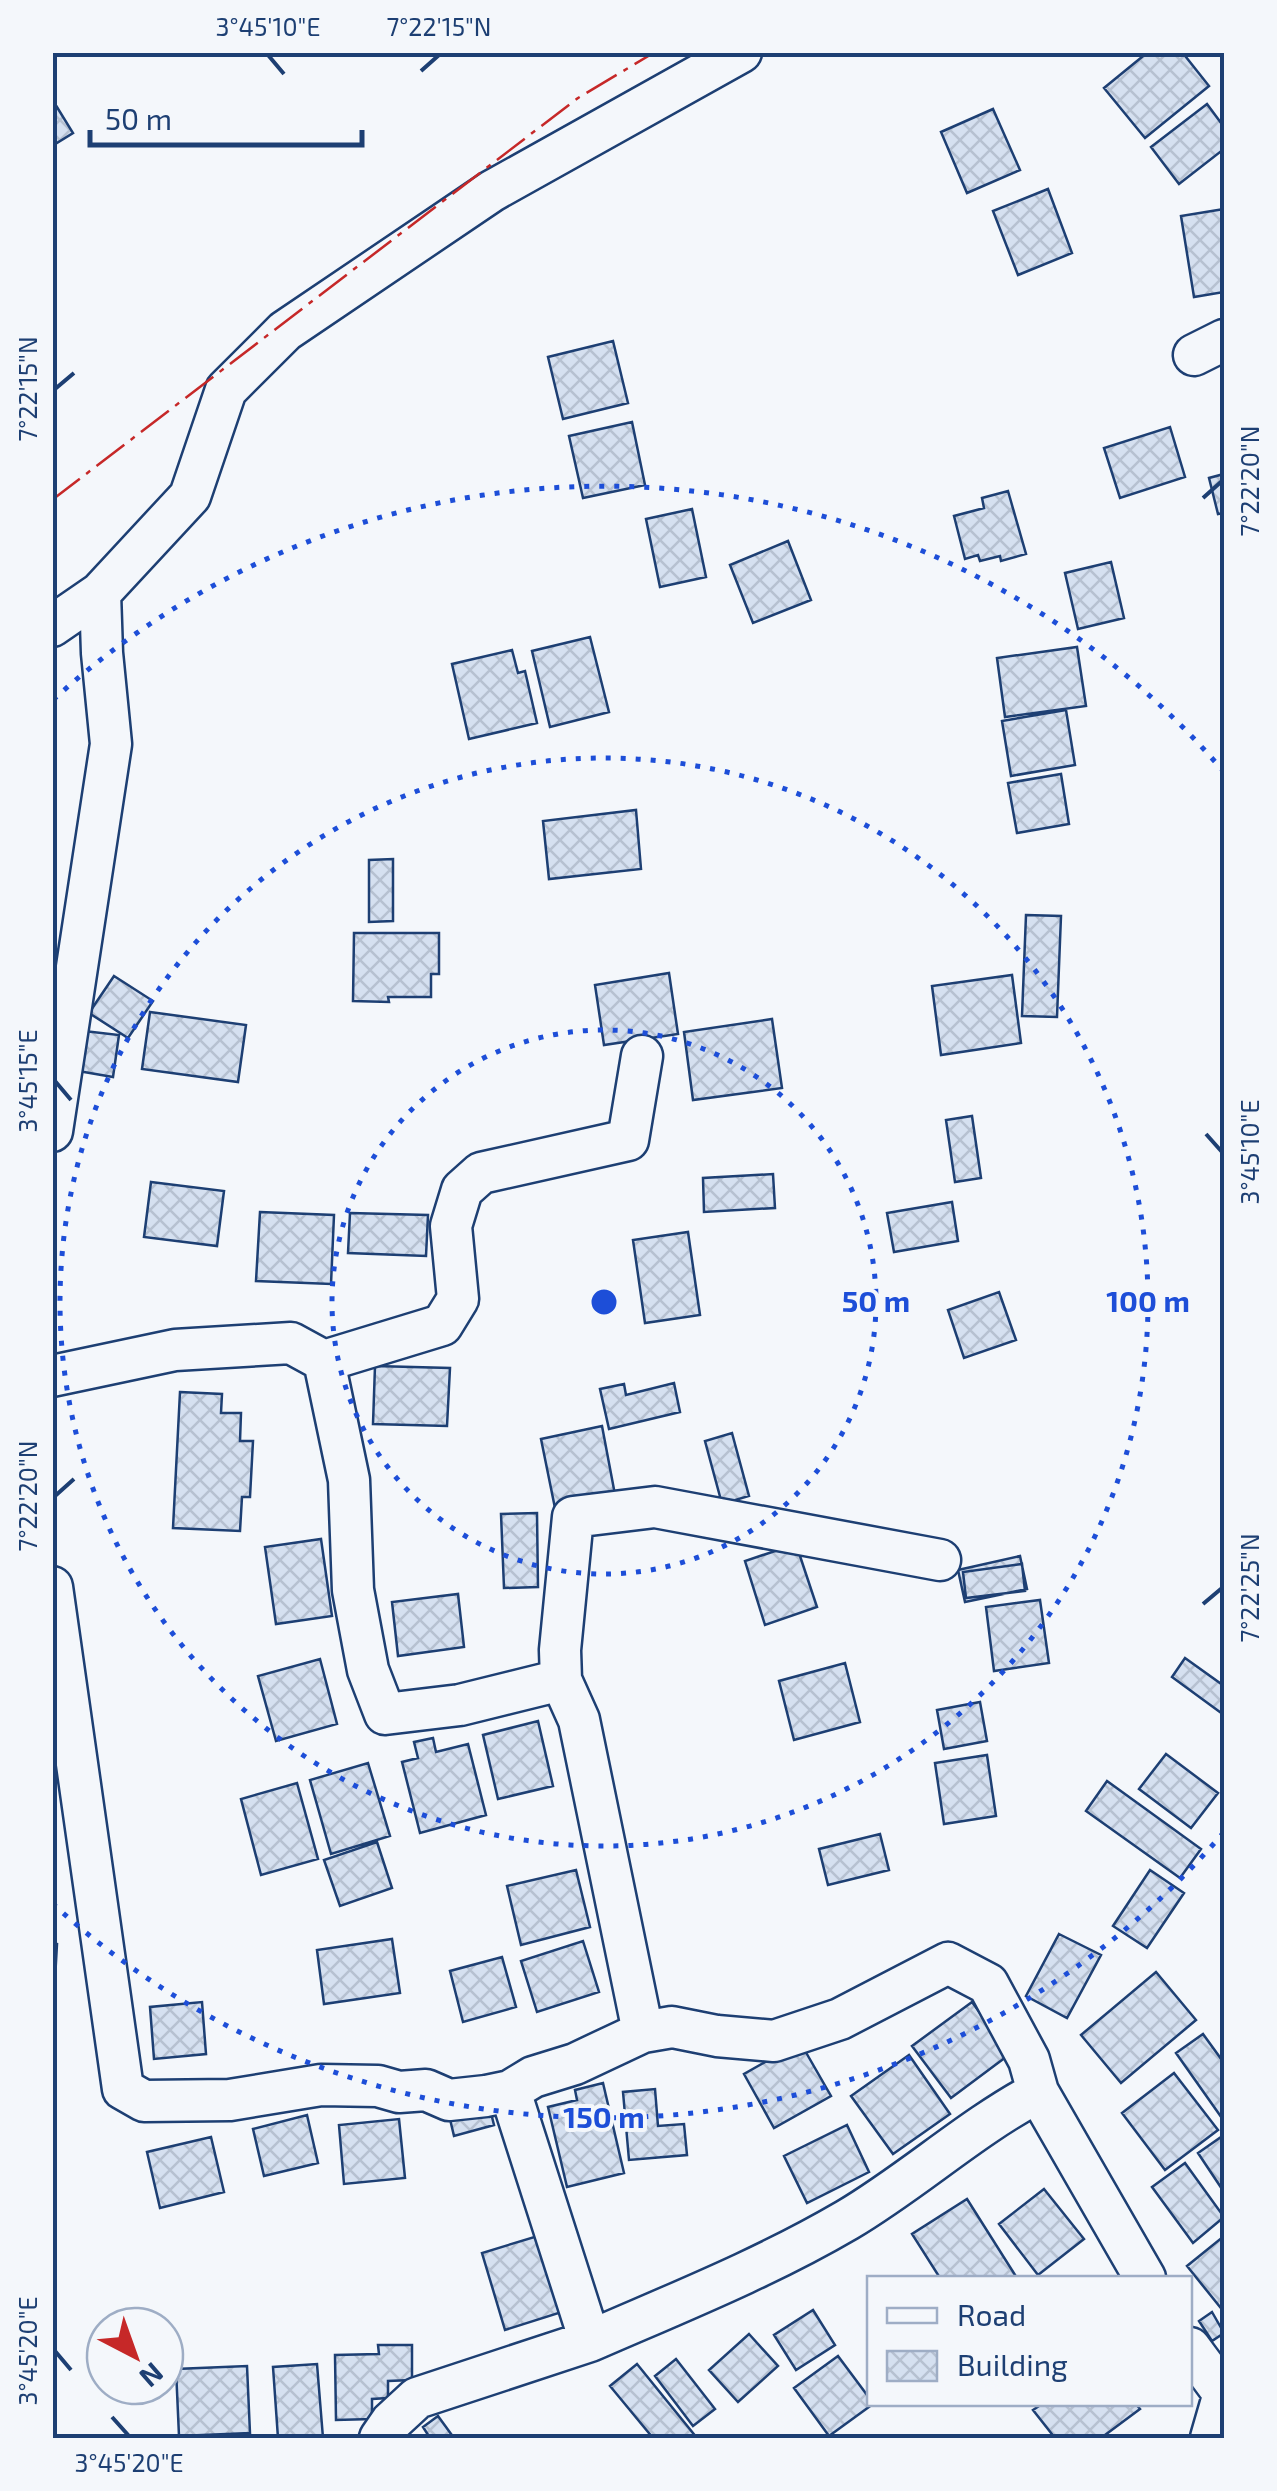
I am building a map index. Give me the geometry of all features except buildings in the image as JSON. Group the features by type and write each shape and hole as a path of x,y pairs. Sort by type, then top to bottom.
{"street":[{"path":"52,626 100,593 190,496 226,390 285,331 505,182 741,52"},
{"path":"52,1131 111,744 100,593"},
{"path":"52,1376 175,1350 291,1343 324,1361 442,1325 458,1299 450,1226 462,1190 480,1174 628,1140 642,1056"},
{"path":"324,1361 349,1480 352,1590 368,1670 385,1714 460,1705 561,1680"},
{"path":"643,2032 580,1720 561,1680 560,1650 573,1517 655,1507 940,1560"},
{"path":"52,1587 123,2089 144,2100 170,2101 230,2100 321,2085 378,2086 399,2092 426,2090 449,2100 510,2091 533,2077 575,2064 643,2032 672,2027 774,2041 840,2020 948,1963 988,1984 1028,2060 1038,2092 1144,2276"},
{"path":"510,2091 590,2341"},
{"path":"380,2438 417,2398 590,2341 782,2256 908,2182 1006,2109 1038,2092"},
{"path":"1192,2351 1224,2393 1211,2438"}],"power":[{"path":"52,500 578,98 655,52"}]}
